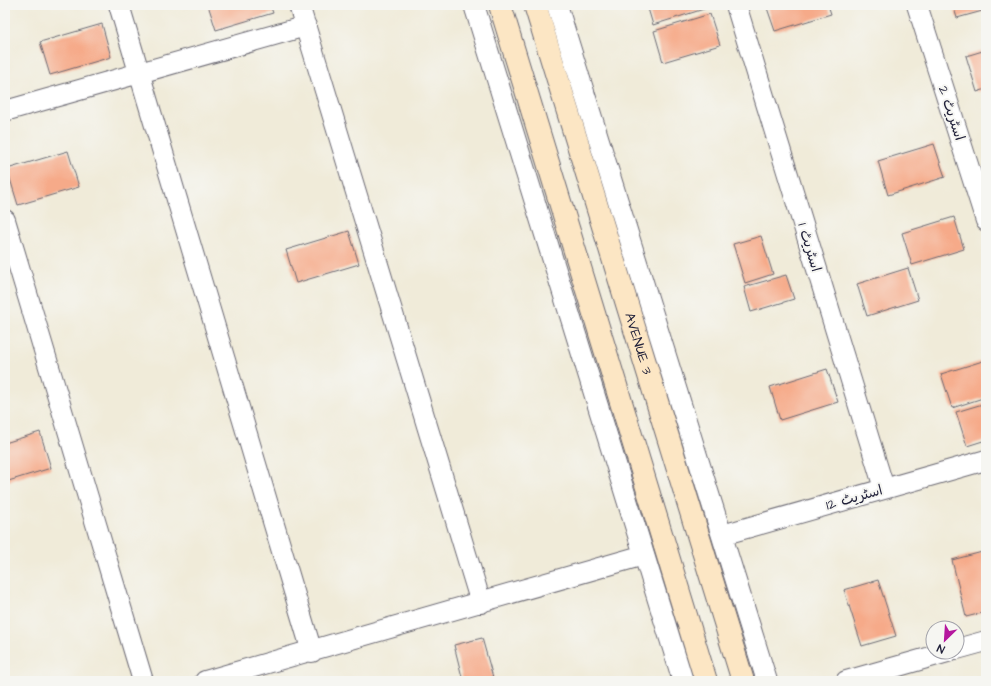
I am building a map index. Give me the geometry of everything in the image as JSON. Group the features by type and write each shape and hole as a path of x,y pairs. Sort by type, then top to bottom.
{"main road":[{"path":"500,5 706,681"},
{"name":"AVENUE 3","path":"535,5 743,681"}],"street":[{"path":"119,5 312,652"},
{"path":"299,5 481,603"},
{"path":"474,5 681,674 700,658"},
{"path":"557,5 767,681"},
{"name":"اسٹریٹ 1","path":"736,5 884,488"},
{"name":"اسٹریٹ 2","path":"917,5 986,220"},
{"path":"5,112 306,26"},
{"path":"5,220 143,681"},
{"name":"اسٹریٹ 12","path":"722,535 986,460"},
{"path":"205,681 312,652 644,555"},
{"path":"731,644 753,638"},
{"path":"965,647 986,641"},
{"path":"846,681 925,659"}],"building":[{"path":"208,5 270,5 273,13 216,30"},
{"path":"647,5 706,5 707,8 653,25"},
{"path":"766,5 828,5 831,14 775,31"},
{"path":"953,5 986,5 986,10 957,18"},
{"path":"710,14 720,45 663,62 654,31"},
{"path":"102,24 111,57 50,75 40,42"},
{"path":"986,50 986,89 977,92 966,56"},
{"path":"934,144 945,177 888,195 878,161"},
{"path":"68,151 79,187 18,205 7,169"},
{"path":"954,217 964,249 912,265 902,233"},
{"path":"349,231 359,264 296,283 286,250"},
{"path":"761,236 773,274 745,283 733,244"},
{"path":"908,268 918,300 867,316 857,284"},
{"path":"786,275 794,299 751,312 744,287"},
{"path":"986,360 986,397 952,408 941,374"},
{"path":"827,369 838,402 780,420 770,387"},
{"path":"986,403 986,440 967,446 956,412"},
{"path":"40,432 51,468 5,482 5,443"},
{"path":"986,551 986,612 966,617 952,560"},
{"path":"878,580 896,636 862,646 844,590"},
{"path":"482,638 494,681 463,681 454,645"}]}
